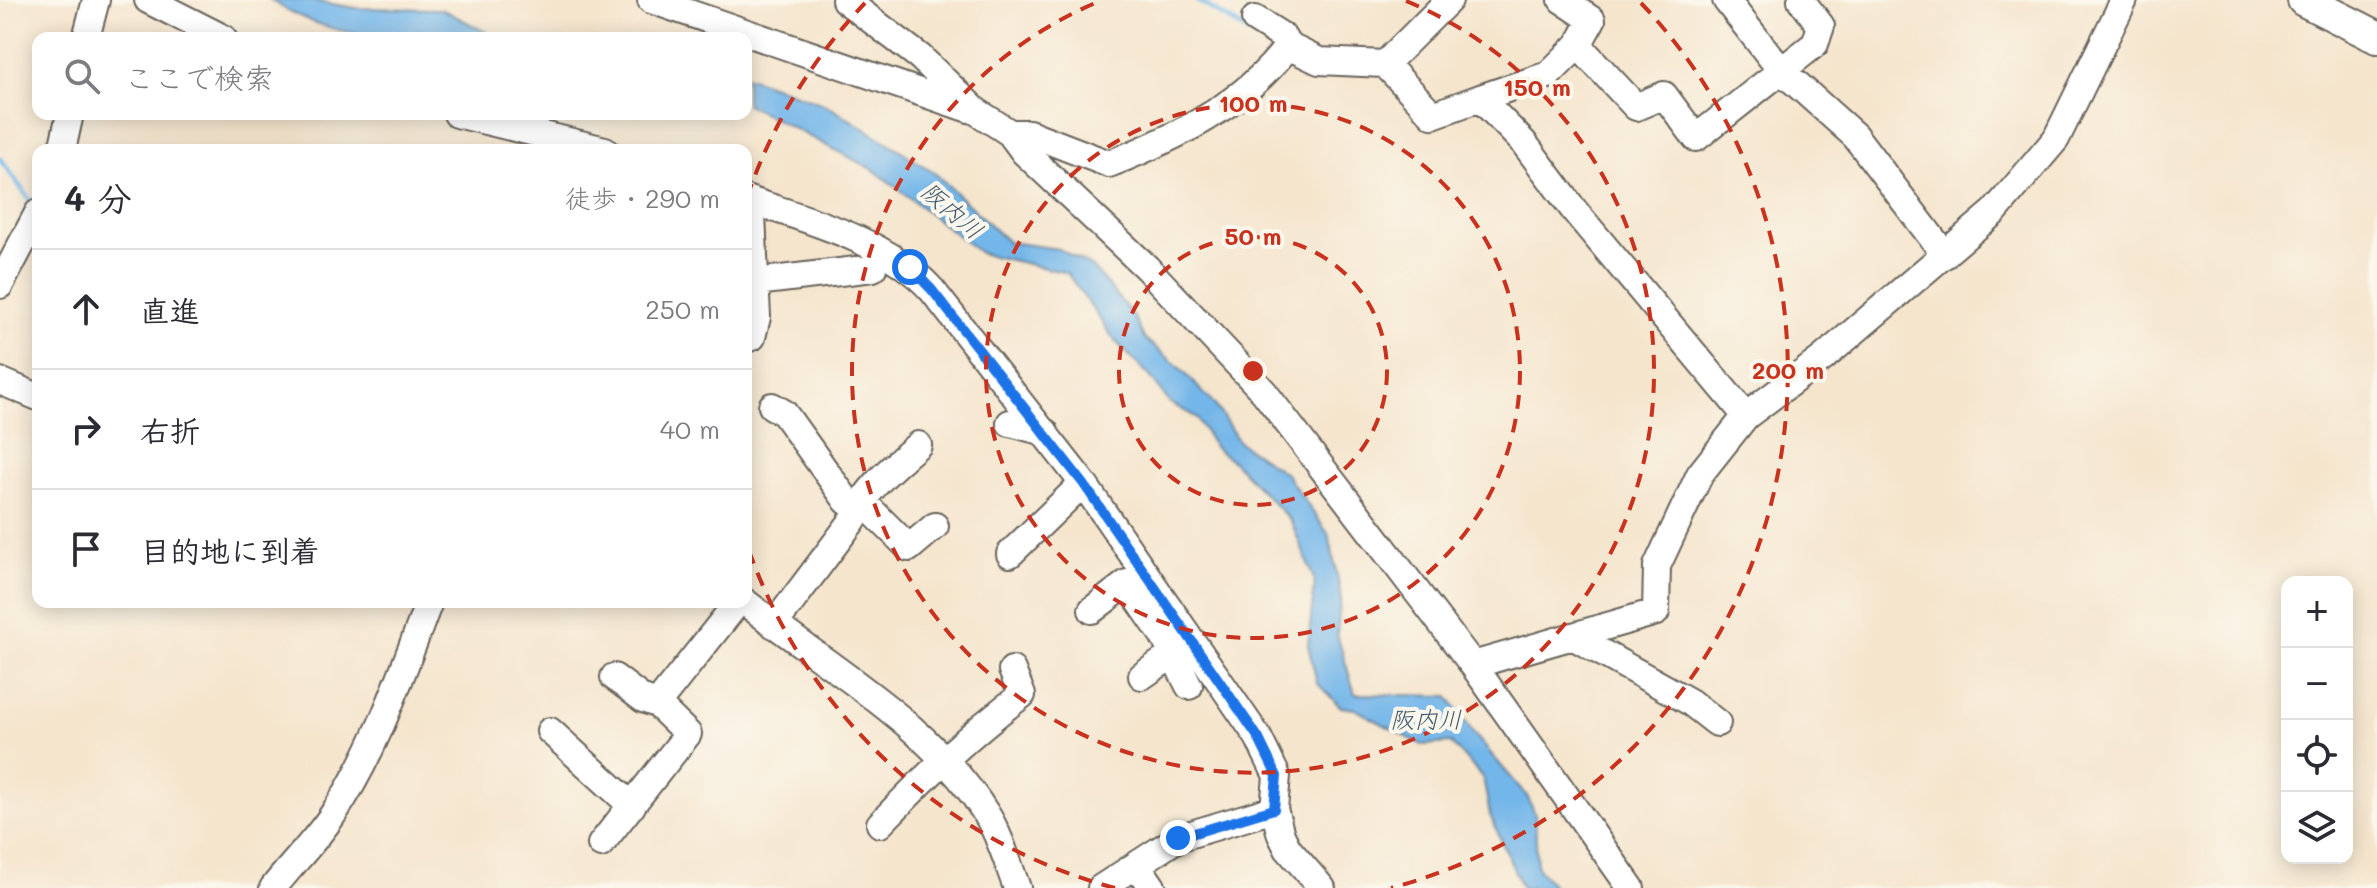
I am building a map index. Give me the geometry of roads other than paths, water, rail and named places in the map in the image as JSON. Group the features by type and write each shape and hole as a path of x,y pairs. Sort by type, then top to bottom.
{"main road":[{"path":"2304,0 2377,37"},
{"path":"2346,0 2377,17"}],"street":[{"path":"88,32 96,0"},
{"path":"148,0 211,32"},
{"path":"651,0 740,32"},
{"path":"845,0 920,57 976,111 1010,133 1024,152 1147,268 1264,392 1473,665 1631,888"},
{"path":"1385,64 1449,0"},
{"path":"1255,19 1282,36 1288,46 1319,61 1385,64 1433,115 1548,75 1578,45 1600,10 1562,0"},
{"path":"1726,0 1780,69 1855,136 1945,255"},
{"path":"1578,45 1636,107 1664,95 1696,138 1815,44 1821,26 1801,0"},
{"path":"1473,665 1656,612 1657,566 1700,474 1746,416 1823,358 1994,212 2056,139 2124,0"},
{"path":"752,36 976,111"},
{"path":"1010,133 1029,133 1109,164 1167,141 1203,122 1233,102 1288,46"},
{"path":"900,85 914,74 920,57"},
{"path":"1480,98 1524,143 1574,210 1746,416"},
{"path":"63,144 69,120"},
{"path":"482,120 580,144"},
{"path":"752,337 757,317 753,275 753,202 882,250 910,267 1083,483 1171,639 1189,686"},
{"path":"0,285 32,223"},
{"path":"753,275 873,268"},
{"path":"0,381 32,394"},
{"path":"772,406 784,413 813,458 847,501 858,508 870,509 909,548 935,526"},
{"path":"1010,423 1045,432"},
{"path":"774,625 891,466 918,445"},
{"path":"1010,554 1083,483"},
{"path":"1092,610 1127,583 1171,639 1258,737 1277,776 1274,809 1288,849 1322,888"},
{"path":"273,888 331,817 367,754 420,608"},
{"path":"657,704 733,608"},
{"path":"752,608 897,718 943,761 990,819 1017,888"},
{"path":"1574,637 1690,702 1717,723"},
{"path":"1142,676 1171,639"},
{"path":"880,824 979,727 1022,695 1012,670"},
{"path":"601,844 688,734 657,704 614,677"},
{"path":"550,731 632,806"},
{"path":"1101,888 1178,838 1274,809"},
{"path":"1138,866 1153,888"}],"water":[{"path":"271,0 307,0 356,8 442,9 486,32 347,32 297,15"},
{"name":"阪内川","path":"752,78 826,105 900,150 937,175 1008,242 1059,249 1092,267 1133,315 1144,338 1179,367 1215,405 1239,442 1286,474 1329,535 1341,596 1337,635 1355,694 1448,696 1474,734 1527,796 1535,814 1537,867 1555,888 1522,888 1490,815 1483,778 1451,743 1422,745 1355,709 1341,707 1317,683 1308,645 1315,582 1291,521 1233,461 1215,448 1196,417 1170,403 1149,375 1116,342 1067,273 980,253 874,170 752,107"}],"waterway":[{"path":"1197,0 1257,37"},
{"path":"0,159 32,203"}]}
